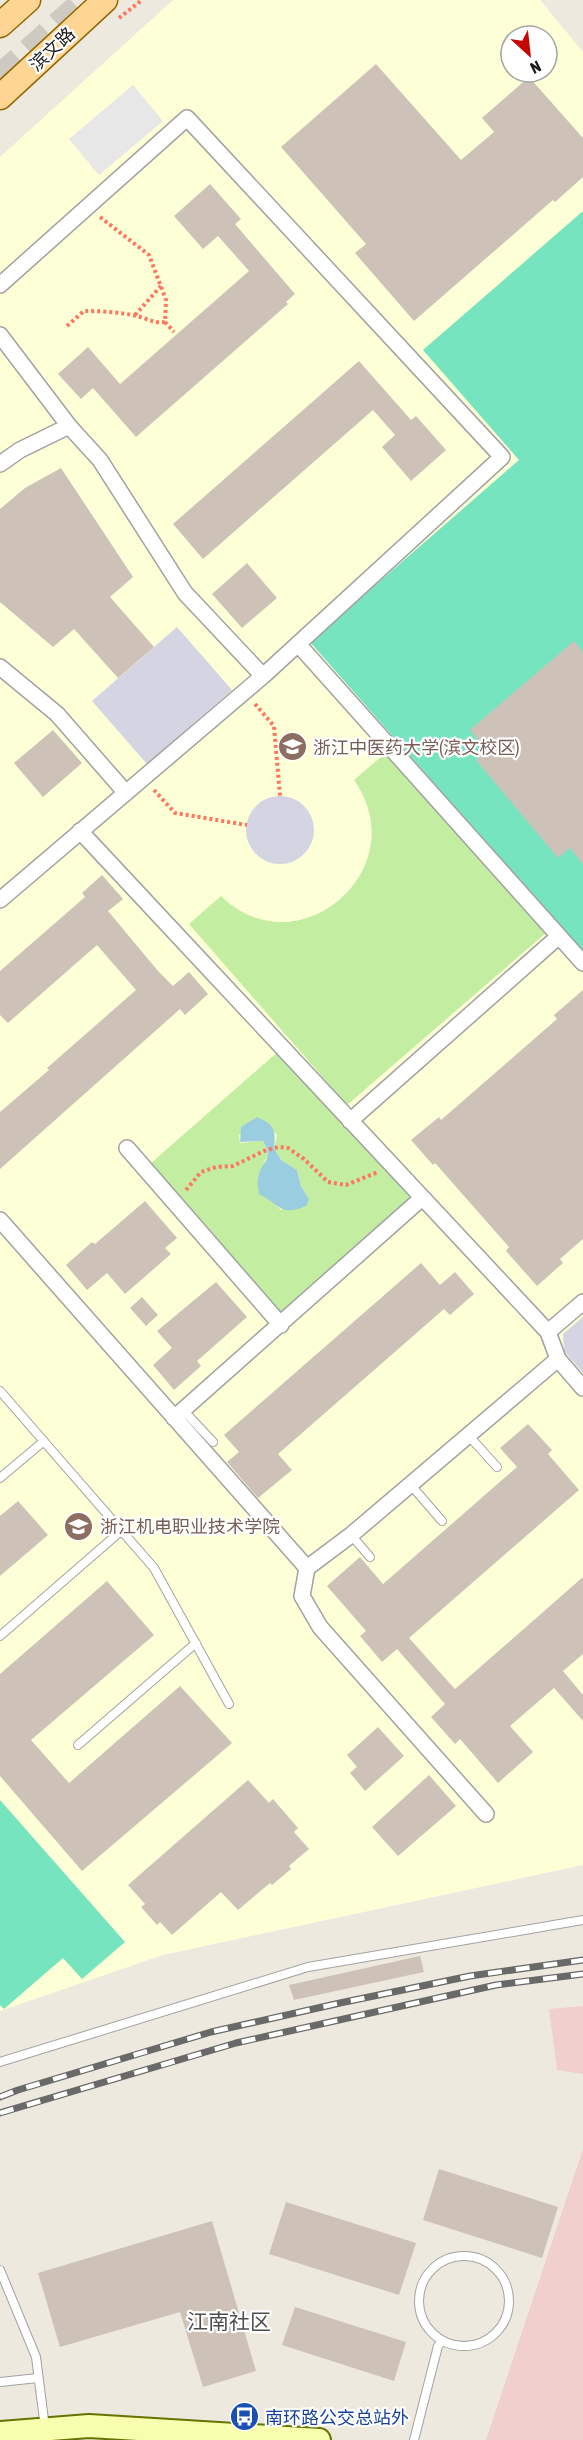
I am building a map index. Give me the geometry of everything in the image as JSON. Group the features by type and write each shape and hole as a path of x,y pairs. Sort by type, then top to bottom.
{"main road":[{"path":"0,25 28,0"},
{"name":"滨文路","path":"0,98 105,0"},
{"path":"0,2433 89,2426 319,2440"}],"street":[{"path":"0,285 187,118 502,457 263,676 0,900"},
{"path":"0,335 69,426 100,460 185,593 263,676"},
{"path":"0,464 20,450 69,426"},
{"path":"298,644 583,963"},
{"path":"0,667 57,714 126,793"},
{"path":"80,831 548,1332 558,1359 583,1388"},
{"path":"350,1120 559,936"},
{"path":"127,1148 281,1325"},
{"path":"179,1414 422,1198"},
{"path":"0,1220 179,1414 307,1568"},
{"path":"548,1332 583,1302"},
{"path":"486,1814 320,1627 302,1596 307,1568 351,1535 558,1359"}],"lane":[{"path":"0,1391 154,1568 229,1704"},
{"path":"179,1414 213,1442"},
{"path":"468,1435 496,1467"},
{"path":"0,1478 44,1441"},
{"path":"411,1484 442,1521"},
{"path":"0,1636 122,1531"},
{"path":"351,1535 370,1557"},
{"path":"78,1745 196,1643"},
{"path":"0,2061 308,1967 583,1920"},
{"path":"468,2256 490,2264 505,2282 509,2294 506,2317 501,2327 493,2336 471,2346 459,2346 442,2341 429,2330 419,2309 418,2298 427,2275 445,2260 456,2257 468,2256"},
{"path":"0,2270 36,2357 46,2429"},
{"path":"414,2440 438,2346 442,2341"},
{"path":"0,2382 38,2378"}],"path":[{"path":"89,206 149,255 166,300 165,322 174,332"},
{"path":"135,315 161,285"},
{"path":"68,326 84,311 135,315 160,323 165,322"},
{"path":"244,692 274,726 280,796"},
{"path":"144,778 175,813 247,825"},
{"path":"177,1206 187,1188 201,1172 216,1167 233,1166 278,1147 288,1148 304,1159 328,1182 346,1185 369,1178 391,1164"}],"shaded area":[{"name":"浙江中医药大学(滨文校区)","path":"173,0 540,0 583,52 583,1865 163,1955 0,2011 0,157"},
{"path":"133,85 163,121 99,175 69,139"},
{"path":"177,627 232,690 147,764 92,701"},
{"path":"280,796 293,799 304,806 311,817 314,830 311,843 304,854 293,861 280,864 267,861 256,854 249,843 246,830 249,817 256,806 267,799"},
{"path":"583,1317 583,1373 564,1351 563,1334"},
{"path":"583,2006 583,2074 557,2070 549,2009"},
{"path":"583,2149 583,2440 486,2440"}],"green space":[{"path":"583,211 583,953 310,642 519,460 423,350"},
{"path":"388,751 547,932 347,1105 189,924 221,896 251,916 283,922 313,916 340,900 360,876 370,846 369,814 354,780"},
{"path":"280,1050 412,1200 281,1314 150,1164","holes":["265,1121 277,1135 274,1148 281,1160 297,1170 301,1186 309,1199 281,1210 269,1198 263,1196 262,1172 267,1154 263,1141 240,1143 239,1135"]},
{"path":"0,1800 125,1942 82,1979 63,1958 4,2009 0,2005"}],"water":[{"path":"257,1117 273,1129 274,1148 281,1160 297,1170 301,1186 309,1199 306,1206 286,1210 259,1194 259,1173 268,1153 263,1141 240,1142 241,1127"}],"building":[{"path":"376,64 461,160 494,132 482,118 521,84 535,84 583,138 583,177 555,202 553,200 414,321 355,253 366,244 281,147"},
{"path":"210,184 241,219 235,224 295,294 286,302 288,304 136,437 93,388 81,399 58,374 88,347 120,384 249,271 218,236 203,249 174,216"},
{"path":"359,361 411,420 416,416 446,450 411,481 382,447 395,435 373,410 203,559 173,524"},
{"path":"61,468 133,577 110,597 154,647 118,678 74,629 53,647 0,602 0,509 25,488"},
{"path":"247,563 277,598 242,628 212,594"},
{"path":"574,641 583,652 583,864 570,848 558,858 476,760 487,751 470,730"},
{"path":"53,730 82,763 43,797 14,763"},
{"path":"102,875 123,899 108,911 158,971 173,986 189,972 208,994 185,1015 180,1009 0,1169 0,1112 136,990 97,945 8,1023 0,1015 0,971 85,897 82,893"},
{"path":"583,990 583,1239 560,1259 563,1263 537,1286 506,1251 509,1247 435,1163 433,1165 411,1140 439,1117 441,1120 557,1019 554,1015"},
{"path":"145,1201 177,1238 165,1248 171,1254 125,1294 107,1273 87,1290 66,1265 92,1242 95,1244"},
{"path":"421,1263 440,1285 455,1272 474,1294 450,1315 444,1309 278,1454 292,1470 258,1498 227,1462 239,1452 224,1435"},
{"path":"216,1282 247,1317 197,1361 201,1366 174,1390 153,1365 172,1348 157,1331"},
{"path":"142,1297 158,1315 146,1326 130,1308"},
{"path":"528,1424 552,1450 548,1454 579,1490 409,1638 455,1689 583,1577 583,1654 563,1671 583,1695 583,1721 554,1688 510,1726 533,1752 498,1783 460,1739 455,1744 431,1717 445,1704 397,1649 382,1662 360,1636 366,1631 327,1586 360,1557 383,1584 517,1467 500,1448"},
{"path":"18,1501 48,1535 0,1576 0,1516"},
{"path":"107,1581 154,1635 31,1740 69,1783 180,1686 232,1743 82,1871 0,1776 0,1674"},
{"path":"378,1727 404,1756 365,1791 350,1773 357,1767 347,1755"},
{"path":"429,1775 456,1806 398,1856 372,1827"},
{"path":"248,1780 269,1803 273,1799 298,1828 294,1832 309,1849 289,1866 291,1869 238,1910 221,1892 172,1935 160,1922 157,1925 141,1907 145,1904 128,1885"},
{"path":"420,1956 424,1972 294,2000 289,1985"},
{"path":"439,2169 558,2207 542,2258 423,2220"},
{"path":"286,2202 416,2243 399,2295 269,2254"},
{"path":"212,2221 256,2371 203,2387 180,2312 60,2347 38,2273"},
{"path":"295,2307 406,2342 394,2381 282,2345"}],"tunnel":[{"path":"0,77 86,0"}],"railway":[{"path":"0,2097 211,2032 470,1976 583,1960"},
{"path":"0,2113 236,2043 496,1985 583,1974"}],"place":[{"name":"浙江中医药大学(滨文校区)","path":"292,747"},
{"name":"浙江机电职业技术学院","path":"79,1526"},
{"name":"南环路公交总站外","path":"244,2417"}],"district":[{"name":"江南社区","path":"229,2321"}]}
